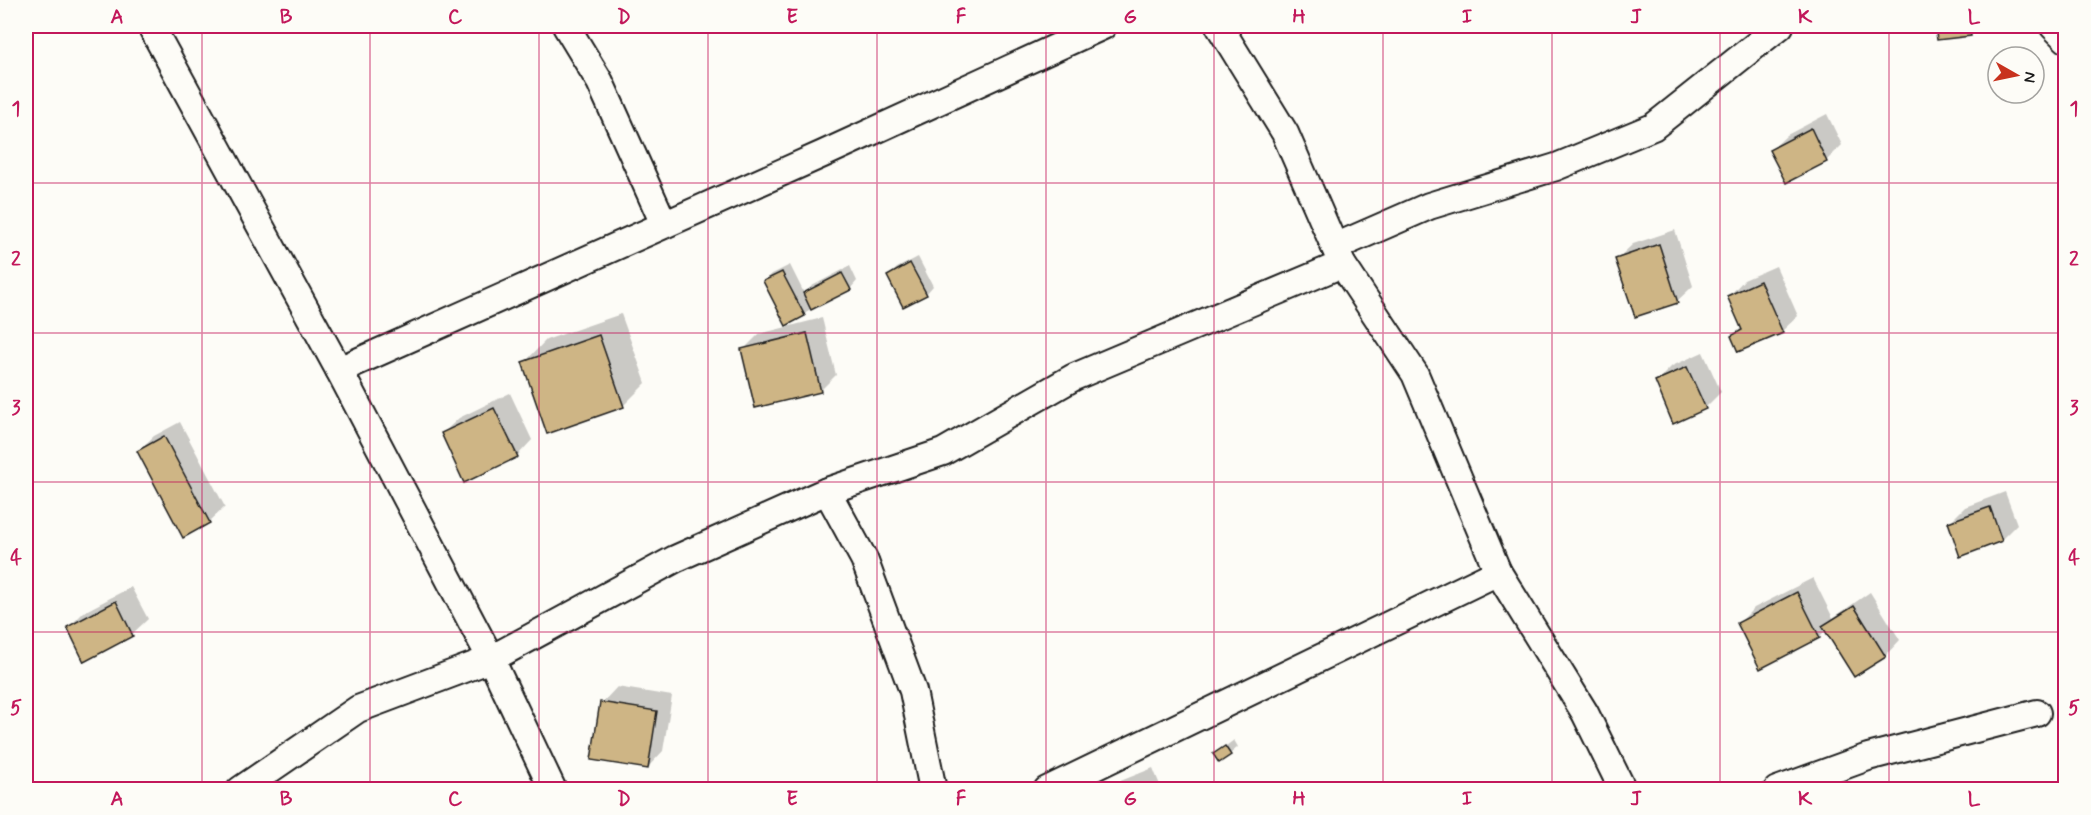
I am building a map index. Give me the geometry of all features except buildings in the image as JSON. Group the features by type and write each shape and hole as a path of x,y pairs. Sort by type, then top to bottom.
{"street":[{"path":"151,26 339,370 491,659 553,789"},
{"path":"566,26 600,82 664,224"},
{"path":"339,370 1103,26"},
{"path":"1219,26 1285,133 1338,256 1415,374 1498,572 1585,713 1623,789"},
{"path":"240,789 358,709 491,659 675,559 827,491 943,452 1074,377 1338,256 1429,206 1556,167 1653,127 1780,26"},
{"path":"2053,26 2066,39"},
{"path":"827,491 864,559 913,691 933,789"},
{"path":"1047,789 1498,572"},
{"path":"1777,789 1868,757 2037,713"}]}
